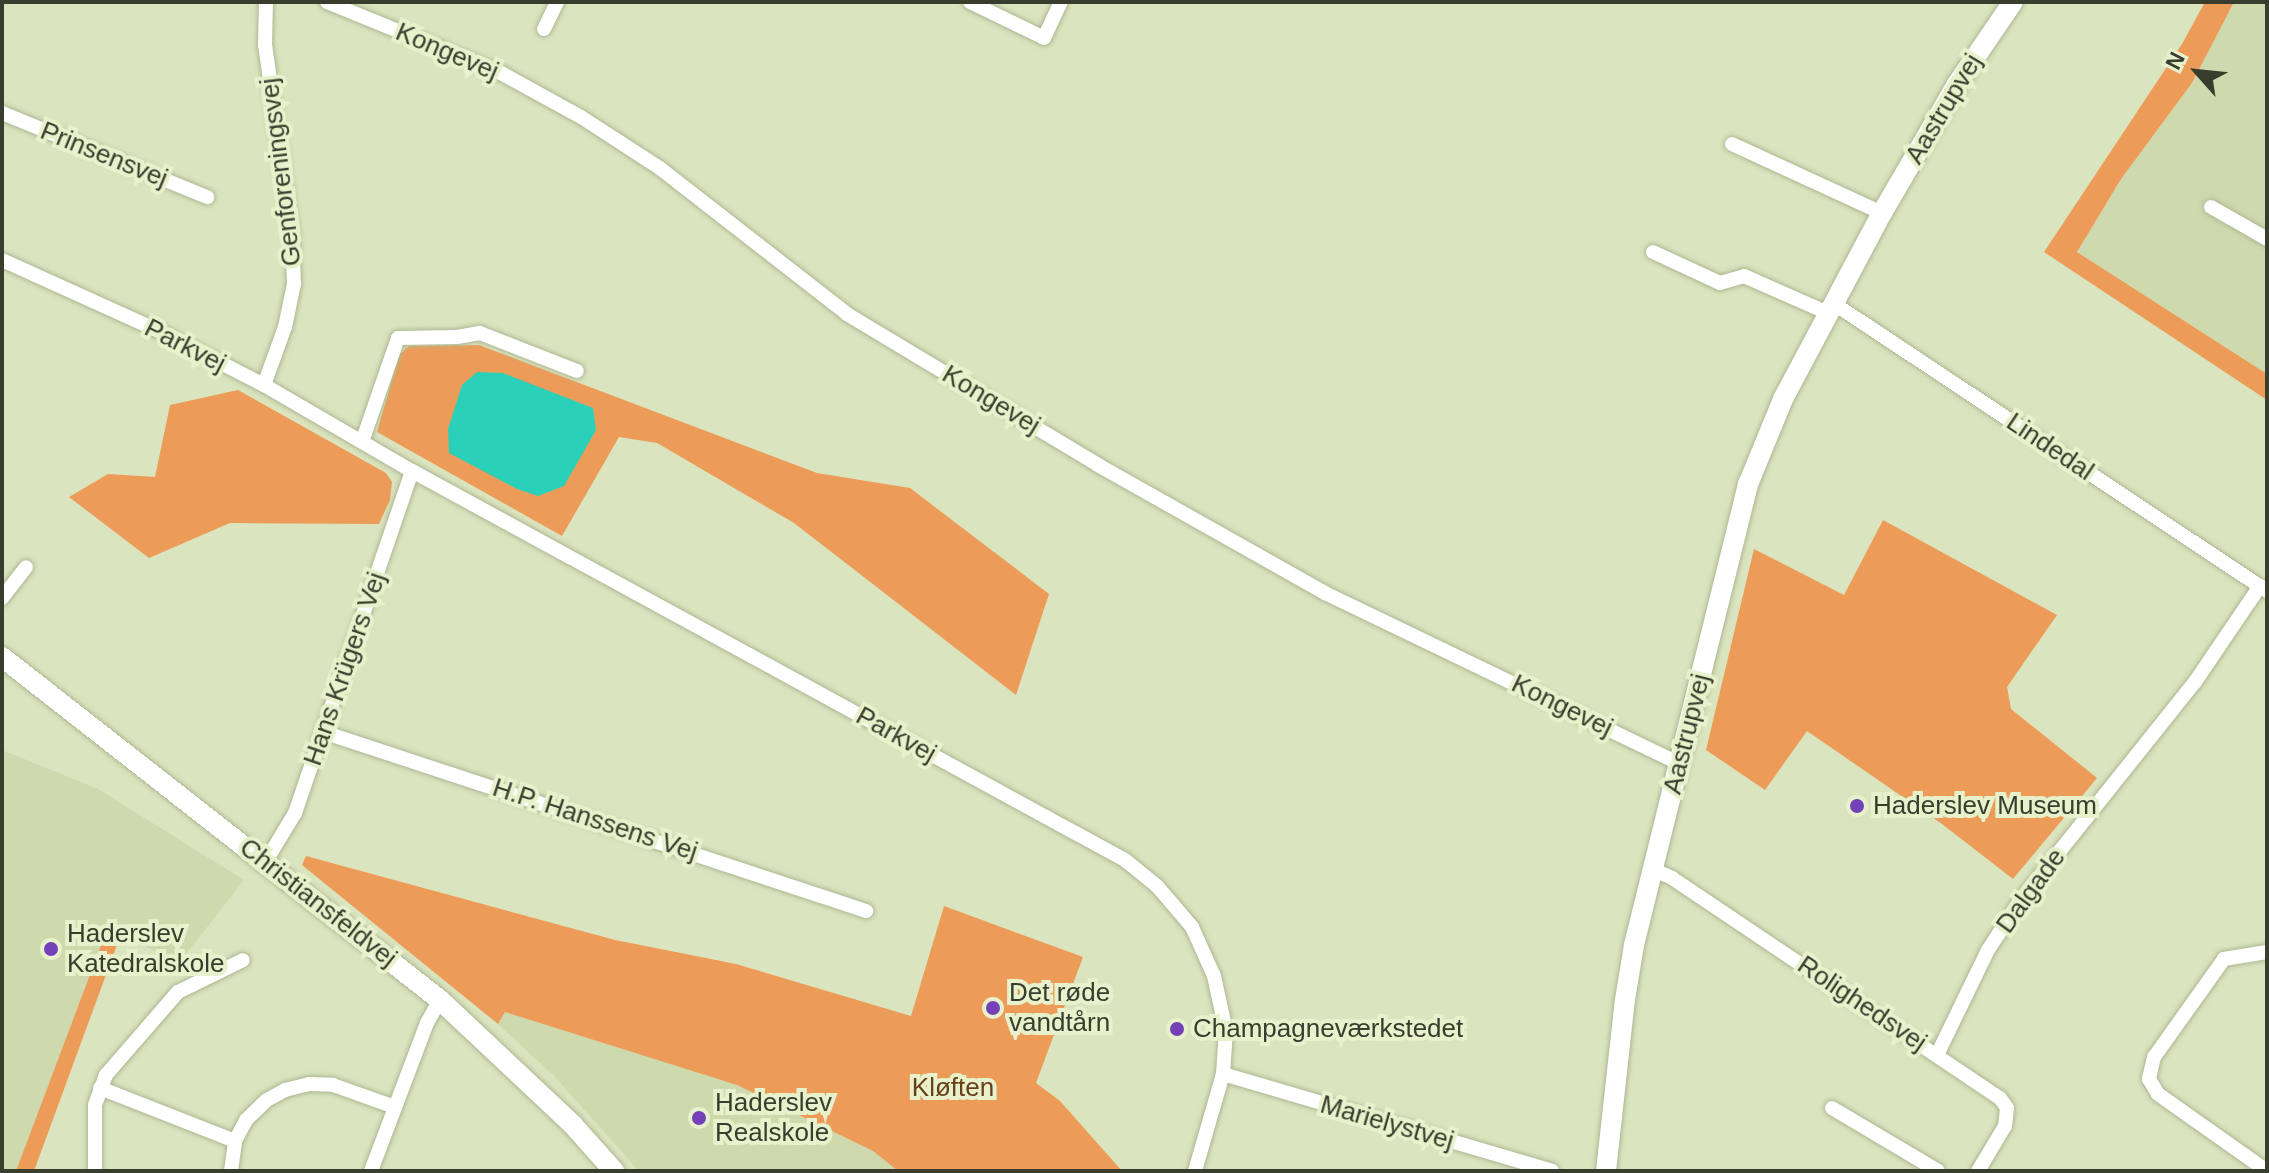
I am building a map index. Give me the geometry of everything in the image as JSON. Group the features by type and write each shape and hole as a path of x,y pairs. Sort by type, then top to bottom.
{"street":[{"name":"Genforeningsvej","path":"264,385 285,327 294,284 292,234 265,45 266,2"},
{"name":"Kongevej","path":"327,2 501,73 581,117 661,169 847,314 1098,465 1325,593 1679,763"},
{"path":"544,29 557,2"},
{"path":"970,2 1044,38 1061,2"},
{"name":"Aastrupvej","path":"1606,1171 1625,1000 1652,869 1749,482 1783,399 1830,308 1957,84 2008,4"},
{"name":"Prinsensvej","path":"2,113 207,197"},
{"path":"1732,144 1882,213"},
{"path":"2211,207 2267,239"},
{"path":"1653,252 1720,283 1744,276 1830,308"},
{"name":"Parkvej","path":"2,260 155,329 264,385 412,471 1125,860 1157,886 1192,927 1214,976 1226,1031 1223,1074 1195,1171"},
{"name":"Lindedal","path":"1830,308 2264,589"},
{"path":"362,442 398,338 480,333 577,371"},
{"name":"Hans Krügers Vej","path":"266,861 295,813 412,471"},
{"path":"2,598 26,567"},
{"name":"Dalgade","path":"1937,1055 1988,950 2020,901 2195,682 2264,589"},
{"name":"Christiansfeldvej","path":"2,657 440,1000 573,1125 614,1171"},
{"name":"H.P. Hanssens Vej","path":"323,732 866,911"},
{"name":"Rolighedsvej","path":"1652,869 1672,878 2000,1098 2007,1108 2005,1126 1978,1171"},
{"path":"2267,952 2224,959 2154,1057 2149,1079 2158,1094 2267,1171"},
{"path":"95,1171 95,1105 106,1075 178,992 243,960"},
{"path":"371,1171 427,1023 440,1000"},
{"name":"Marielystvej","path":"1223,1074 1552,1171"},
{"path":"231,1171 235,1141 246,1120 267,1100 285,1090 309,1084 333,1085 395,1107"},
{"path":"100,1088 235,1141"},
{"path":"1832,1108 1938,1171"}],"shaded area":[{"path":"2234,2 2267,2 2267,374 2077,252 2121,179 2192,83"},
{"name":"Haderslev Katedralskole","path":"2,750 98,789 244,880 179,963 121,934 106,932 16,1171 2,1171"},
{"name":"Haderslev Realskole","path":"505,1011 737,1085 873,1151 898,1171 639,1171 555,1077 498,1024"}],"green space":[{"path":"2205,2 2234,2 2192,83 2121,179 2077,252 2267,374 2267,400 2044,252 2182,44"},
{"path":"479,345 817,473 910,488 1049,594 1016,695 794,523 657,443 619,437 562,536 377,432 399,355 409,346"},
{"path":"238,390 386,473 392,482 390,500 379,524 230,523 149,558 69,497 108,474 155,477 170,405"},
{"path":"1883,520 2057,615 2007,687 2011,709 2097,778 2013,879 1942,824 1807,731 1765,790 1706,750 1754,549 1844,595"},
{"name":"Kløften","path":"306,856 615,940 736,964 911,1016 944,906 1083,957 1036,1083 1060,1101 1122,1171 898,1171 873,1151 737,1085 505,1012 498,1024 302,865"},
{"path":"106,932 121,934 34,1171 16,1171"}],"water":[{"path":"477,372 503,373 593,408 596,430 564,486 538,496 517,489 449,453 448,429 462,385"}],"place":[{"name":"Haderslev Museum","path":"1857,806"},
{"name":"Haderslev Katedralskole","path":"51,949"},
{"name":"Det røde vandtårn","path":"993,1008"},
{"name":"Champagneværkstedet","path":"1177,1029"},
{"name":"Haderslev Realskole","path":"699,1118"}]}
